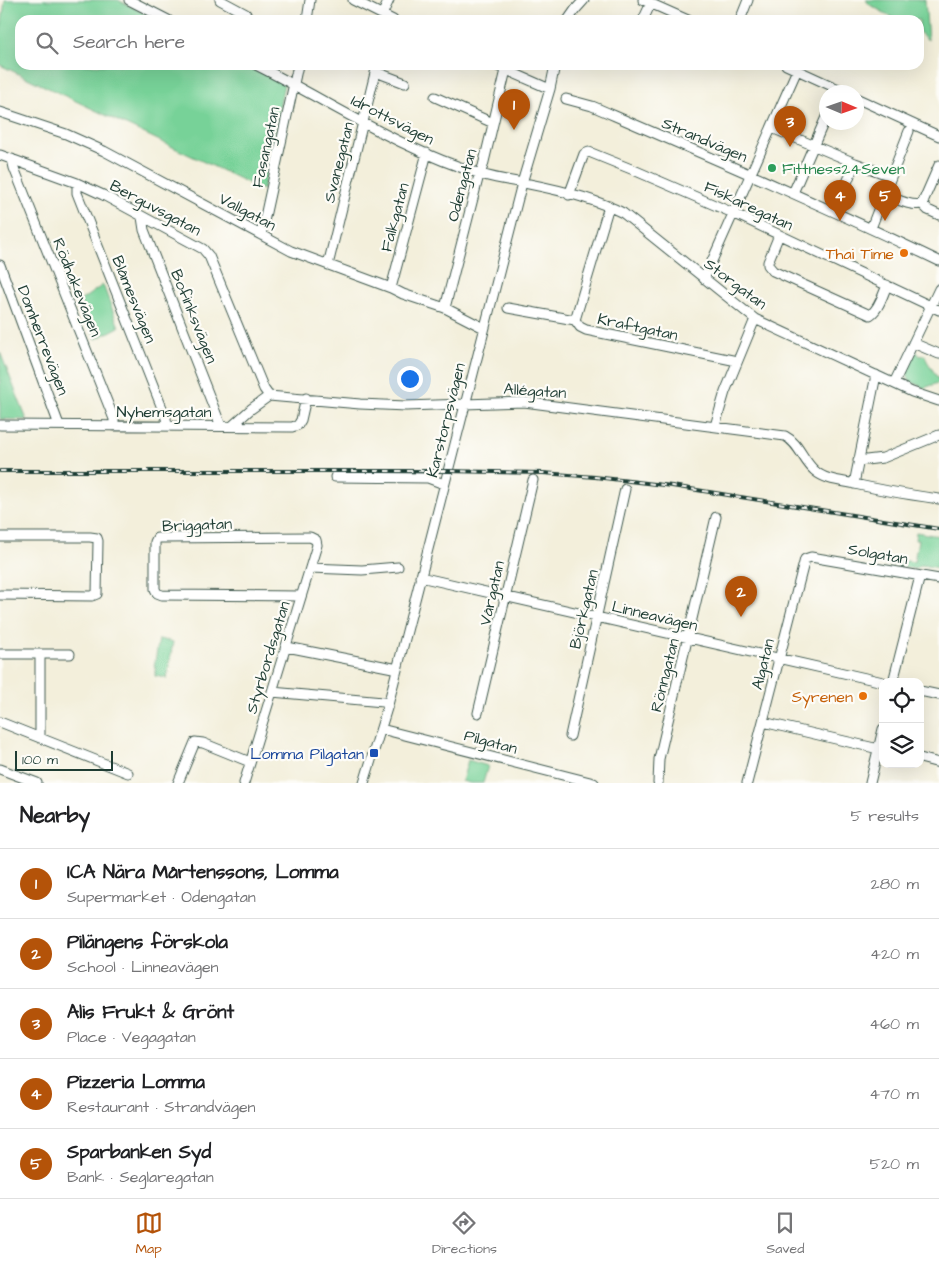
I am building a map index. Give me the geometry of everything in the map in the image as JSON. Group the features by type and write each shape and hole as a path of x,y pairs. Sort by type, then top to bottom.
{"street":[{"path":"129,0 158,15"},
{"path":"220,0 243,15"},
{"path":"307,15 310,0"},
{"path":"353,0 382,15"},
{"path":"388,0 388,15"},
{"path":"572,15 584,0"},
{"path":"742,15 748,0"},
{"path":"644,15 647,2 677,15"},
{"name":"Idrottsvägen","path":"266,70 427,154 481,174 522,183"},
{"name":"Fasangatan","path":"261,236 297,70"},
{"name":"Svanegatan","path":"328,265 377,70"},
{"path":"381,70 404,83"},
{"path":"506,70 550,89"},
{"name":"Odengatan","path":"445,308 478,179 481,174 506,70"},
{"name":"Karstorpsvägen","path":"364,783 403,648 484,328 554,70"},
{"path":"704,279 797,70 830,85"},
{"path":"435,97 493,123"},
{"name":"Strandvägen","path":"566,99 592,106 750,174 871,228 939,261"},
{"path":"864,102 939,136"},
{"name":"Vallgatan","path":"0,112 66,134 104,151 291,251 445,308 484,328"},
{"path":"772,128 891,176"},
{"path":"793,193 821,130"},
{"path":"871,228 909,131"},
{"name":"Fiskaregatan","path":"569,195 584,154 589,152 733,214 935,308"},
{"name":"Falkgatan","path":"391,288 427,154"},
{"name":"Berguvsgatan","path":"0,155 103,195 202,249 209,256 264,389 269,396"},
{"name":"Rödhakevägen","path":"12,159 114,419 114,426"},
{"path":"835,212 855,163"},
{"path":"884,194 916,206 922,204 939,165"},
{"name":"Blåmesvägen","path":"76,183 77,193 166,418 167,426"},
{"name":"Storgatan","path":"522,183 610,206 623,213 755,319 920,395 939,401"},
{"path":"922,204 928,210 939,215"},
{"path":"575,320 610,206"},
{"name":"Bofinksvägen","path":"142,217 144,230 222,426"},
{"path":"779,236 768,262 773,271 870,315 873,314 877,307 887,285"},
{"name":"Domherrevägen","path":"0,265 59,425"},
{"path":"894,382 913,343 935,308 939,289"},
{"name":"Kraftgatan","path":"508,308 575,320 580,327 586,330 737,361"},
{"path":"715,426 725,392 755,319"},
{"path":"913,343 939,354"},
{"path":"876,375 854,484 867,488 939,499"},
{"path":"232,426 269,396"},
{"name":"Allégatan","path":"269,396 406,406 524,402 785,436 792,440 815,471 827,478 854,484"},
{"name":"Nyhemsgatan","path":"0,425 292,427 298,426 301,420 306,398"},
{"path":"858,462 883,458 939,435"},
{"path":"335,477 428,478 444,484"},
{"name":"Vårgatan","path":"478,712 533,480"},
{"name":"Björkgatan","path":"570,736 625,489"},
{"name":"Rönngatan","path":"658,783 659,759 716,517"},
{"path":"0,538 90,537 97,538 98,540 97,594 92,596 0,595"},
{"name":"Briggatan","path":"301,596 162,595 157,593 155,589 155,542 157,538 310,537 316,540"},
{"name":"Styrbordsgatan","path":"244,783 317,546 316,540"},
{"name":"Solgatan","path":"811,556 939,579"},
{"name":"Algatan","path":"747,783 780,658 792,602 805,559 811,556"},
{"path":"310,568 362,570 398,567"},
{"path":"894,678 920,576"},
{"name":"Linneavägen","path":"420,577 879,681"},
{"path":"286,646 393,668"},
{"path":"0,654 70,654"},
{"path":"40,654 40,738"},
{"path":"272,692 383,702"},
{"path":"924,692 939,695"},
{"path":"0,722 128,773"},
{"path":"763,722 879,749"},
{"name":"Pilgatan","path":"381,729 556,778 594,783"},
{"path":"178,783 195,742 250,762"},
{"path":"870,783 879,755"},
{"path":"924,759 939,763"},
{"path":"0,769 37,783"}],"green space":[{"path":"5,0 118,0 148,15 15,15 15,70 257,70 284,84 263,190 0,65 0,37"},
{"path":"866,0 925,0 928,40 924,36 924,15 888,15 870,5"},
{"path":"103,285 119,327 96,339 80,301"},
{"path":"916,351 920,356 925,355 939,380 938,383 924,388 910,381 906,371"},
{"path":"0,352 27,420 0,419"},
{"path":"916,532 939,536 939,568 921,565 915,569 872,562 873,556 914,562 918,540 915,540"},
{"path":"159,639 173,642 167,678 155,676 156,667 154,667"},
{"path":"468,760 488,766 483,783 462,781"}],"railway":[{"path":"0,471 448,471 543,473 672,486 939,529"}],"place":[{"name":"ICA Nära Mårtenssons, Lomma","path":"514,130"},
{"name":"Alis Frukt & Grönt","path":"790,147"},
{"name":"Fittness24Seven","path":"772,168"},
{"name":"Pizzeria Lomma","path":"840,221"},
{"name":"Sparbanken Syd","path":"885,221"},
{"name":"Thai Time","path":"904,253"},
{"name":"Pilängens förskola","path":"741,617"},
{"name":"Syrenen","path":"863,696"},
{"name":"Lomma Pilgatan","path":"374,753"}]}
